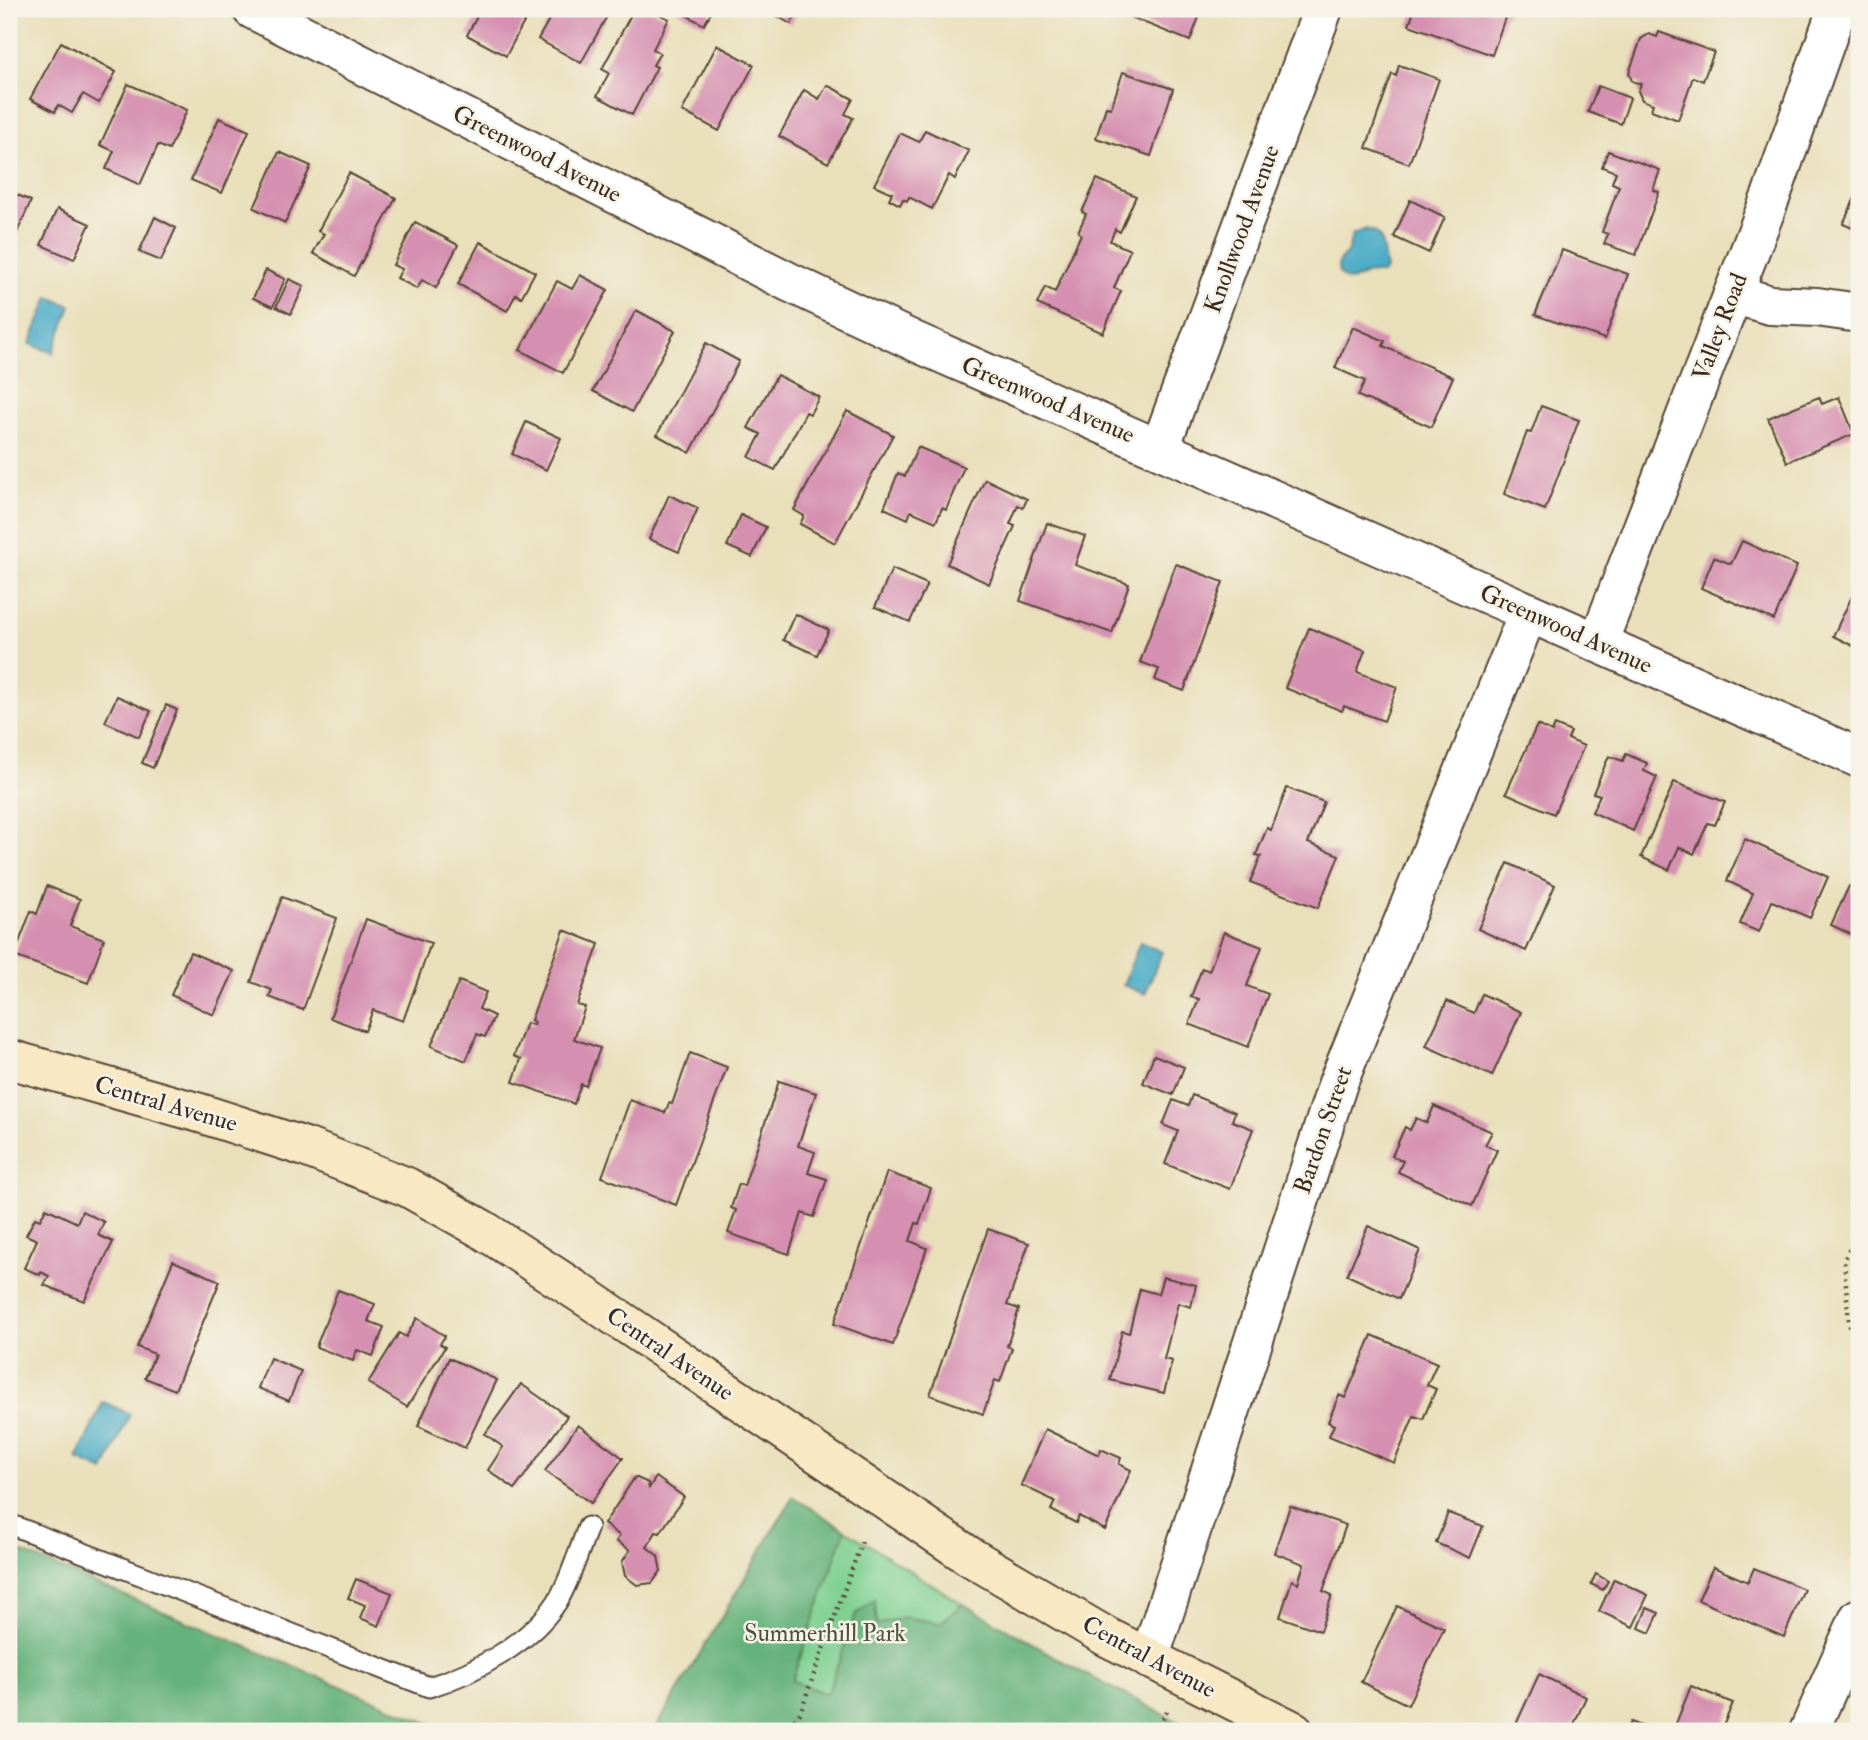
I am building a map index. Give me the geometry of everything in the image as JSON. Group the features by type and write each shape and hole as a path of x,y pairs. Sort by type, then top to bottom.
{"main road":[{"name":"Central Avenue","path":"9,1059 201,1113 305,1147 407,1187 482,1229 580,1293 969,1556 1107,1637 1294,1731"}],"street":[{"name":"Greenwood Avenue","path":"252,9 789,282 916,342 1859,758"},
{"name":"Knollwood Avenue","path":"1160,448 1323,9"},
{"name":"Valley Road","path":"1598,643 1771,196 1838,9"},
{"path":"1732,295 1770,305 1817,307 1859,313"},
{"name":"Bardon Street","path":"1149,1659 1338,1083 1528,612"},
{"path":"1809,1731 1859,1618"}],"lane":[{"path":"9,1524 429,1687 452,1680 497,1657 542,1619 557,1601 588,1527"}],"path":[{"path":"1859,1231 1844,1260 1849,1324 1859,1349"},
{"path":"786,1731 800,1713 862,1541"}],"green space":[{"name":"Summerhill Park","path":"793,1497 963,1604 1085,1674 1196,1731 654,1731"},
{"name":"Summerhill Park","path":"793,1497 845,1530 792,1681 827,1694 856,1614 875,1600 877,1625 904,1617 940,1623 963,1604 1085,1674 1196,1731 654,1731"},
{"path":"9,1547 448,1731 9,1731"}],"water":[{"path":"1366,229 1375,232 1381,239 1386,269 1382,273 1368,273 1348,280 1339,273 1340,260 1348,252 1352,235"},
{"path":"49,297 71,306 53,353 30,344"},
{"path":"1140,942 1162,952 1145,994 1123,985"},
{"path":"103,1402 130,1414 104,1471 77,1459"}],"building":[{"path":"481,9 531,9 506,56 467,35"},
{"path":"555,9 611,9 581,63 538,39"},
{"path":"634,9 650,9 669,19 653,49 660,53 653,65 657,67 632,115 597,96 609,73 602,69"},
{"path":"675,9 713,9 704,25"},
{"path":"764,9 799,9 791,24"},
{"path":"1134,9 1202,9 1190,41 1130,17"},
{"path":"1415,9 1508,9 1492,55 1409,25"},
{"path":"1659,32 1714,52 1703,81 1693,77 1678,120 1651,110 1653,104 1642,100 1638,91 1641,84 1632,81 1629,73 1641,39 1649,34 1657,37"},
{"path":"61,42 116,72 99,103 83,94 72,113 58,105 55,112 30,99"},
{"path":"717,45 754,65 719,131 682,111"},
{"path":"1399,65 1439,79 1409,164 1366,148 1392,74 1396,76"},
{"path":"1123,72 1173,89 1151,156 1096,138 1106,107 1111,108"},
{"path":"128,84 187,110 169,150 158,145 140,185 106,169 114,151 100,145"},
{"path":"827,85 853,99 845,114 853,118 828,163 779,136 804,90 819,99"},
{"path":"1598,86 1630,98 1621,124 1588,112"},
{"path":"219,118 249,131 222,193 191,180"},
{"path":"925,130 969,151 955,179 949,175 932,209 909,197 907,201 903,199 900,205 889,199 892,193 874,185 900,133 919,142"},
{"path":"1608,151 1660,170 1653,190 1659,192 1636,255 1604,244 1608,234 1602,232 1619,186 1612,183 1616,172 1602,167"},
{"path":"279,152 311,166 285,223 254,208"},
{"path":"349,173 396,198 354,276 313,253 324,234 318,231"},
{"path":"1097,179 1136,196 1120,232 1115,229 1110,241 1130,250 1114,288 1121,291 1103,333 1037,304 1045,287 1055,292 1081,234 1078,232 1086,214 1082,212"},
{"path":"1859,189 1859,231 1843,224"},
{"path":"9,191 31,201 16,235 9,232"},
{"path":"1410,200 1445,217 1429,253 1394,237"},
{"path":"57,209 90,224 74,259 41,245"},
{"path":"155,217 176,228 161,261 139,252"},
{"path":"415,222 458,245 436,288 422,280 417,289 397,278 402,269 393,265"},
{"path":"480,242 535,272 521,298 516,294 507,311 458,284"},
{"path":"1562,250 1628,274 1605,339 1535,315"},
{"path":"266,270 285,279 273,307 253,298"},
{"path":"580,275 608,290 563,373 520,350 557,281 572,289"},
{"path":"289,279 304,286 291,314 276,307"},
{"path":"636,310 675,331 632,412 593,391"},
{"path":"1353,327 1385,341 1383,346 1453,377 1431,427 1358,396 1365,381 1335,368"},
{"path":"706,343 739,361 690,453 657,435"},
{"path":"9,350 17,352 9,374"},
{"path":"777,375 819,397 810,414 806,412 775,470 749,457 761,434 748,428"},
{"path":"1819,397 1822,404 1839,397 1854,434 1787,462 1768,418"},
{"path":"1541,406 1579,420 1545,510 1504,494 1527,432 1531,433"},
{"path":"847,411 893,435 835,543 800,524 804,516 794,510"},
{"path":"526,422 561,438 546,470 512,454"},
{"path":"918,447 964,467 946,510 942,508 936,522 911,511 908,519 884,508 898,473 905,476"},
{"path":"985,479 1027,499 1023,508 1018,505 1010,524 1015,526 989,584 947,564"},
{"path":"669,495 698,508 679,552 649,539"},
{"path":"741,515 766,527 752,557 727,546"},
{"path":"1047,523 1085,536 1075,565 1129,584 1112,633 1020,601"},
{"path":"1742,541 1797,566 1774,620 1701,588 1714,557 1731,564"},
{"path":"1176,564 1223,582 1184,691 1155,680 1159,669 1140,662"},
{"path":"892,569 927,584 910,622 875,607"},
{"path":"1855,590 1859,592 1859,649 1833,636"},
{"path":"795,614 829,630 817,655 783,640"},
{"path":"1309,628 1365,650 1357,672 1397,687 1384,721 1344,706 1342,711 1285,688"},
{"path":"117,696 151,711 139,737 105,722"},
{"path":"166,705 177,710 153,768 142,763"},
{"path":"1537,725 1552,732 1555,725 1571,732 1568,739 1584,746 1554,814 1506,793"},
{"path":"1626,754 1647,763 1644,771 1657,777 1633,831 1592,812 1600,795 1593,793 1609,756 1623,761"},
{"path":"1674,782 1725,802 1715,825 1708,823 1694,854 1679,847 1669,870 1641,857"},
{"path":"1287,788 1324,802 1308,843 1339,855 1318,908 1250,882 1261,856 1256,855 1267,828 1271,830"},
{"path":"1745,839 1828,877 1810,918 1772,901 1759,932 1740,924 1753,893 1727,881"},
{"path":"1508,863 1555,885 1526,951 1478,929"},
{"path":"47,886 80,899 70,926 104,939 88,983 14,956 31,911 37,914"},
{"path":"1849,886 1859,891 1859,938 1831,925"},
{"path":"282,897 337,918 303,1010 269,997 272,990 251,982"},
{"path":"366,919 431,943 403,1021 373,1010 365,1031 330,1018"},
{"path":"564,930 599,944 577,1005 585,1007 574,1039 600,1048 586,1086 581,1084 574,1104 513,1082 521,1059 514,1056 526,1023 533,1025 531,1020"},
{"path":"1224,932 1262,947 1247,986 1268,994 1248,1047 1189,1024 1199,999 1191,997 1202,968 1209,971"},
{"path":"190,952 234,971 214,1015 171,995"},
{"path":"459,981 486,992 479,1009 494,1016 485,1037 477,1034 466,1061 431,1046"},
{"path":"1482,994 1521,1012 1492,1076 1426,1046 1447,1001 1474,1013"},
{"path":"690,1053 727,1067 676,1205 602,1177 630,1100 665,1113 669,1103 672,1104"},
{"path":"1154,1055 1184,1067 1173,1095 1143,1083"},
{"path":"779,1081 816,1093 798,1146 815,1152 808,1173 827,1179 814,1217 802,1213 789,1254 728,1233 736,1210 731,1208 739,1184 744,1186"},
{"path":"1192,1095 1235,1112 1232,1121 1253,1129 1230,1189 1165,1164 1178,1131 1163,1125 1173,1100 1188,1106"},
{"path":"1434,1106 1492,1132 1485,1145 1497,1150 1472,1206 1398,1172 1403,1161 1392,1156 1405,1127 1410,1130 1416,1118 1427,1123"},
{"path":"887,1172 931,1188 919,1224 916,1223 910,1241 927,1248 893,1345 834,1324"},
{"path":"46,1208 77,1223 82,1211 104,1222 98,1235 113,1242 84,1301 44,1285 49,1276 24,1268 37,1240 26,1235 35,1218 40,1220"},
{"path":"1368,1226 1420,1250 1399,1299 1347,1275"},
{"path":"988,1229 1029,1243 1007,1305 1019,1309 1007,1346 1012,1348 1000,1382 995,1380 983,1414 930,1395"},
{"path":"173,1261 220,1281 175,1390 145,1378 155,1354 137,1347"},
{"path":"1163,1277 1196,1285 1191,1307 1178,1303 1164,1359 1172,1361 1164,1393 1110,1380 1122,1331 1129,1333 1140,1289 1158,1294"},
{"path":"338,1290 375,1304 368,1321 384,1327 373,1356 357,1350 353,1361 316,1347"},
{"path":"417,1318 445,1336 440,1344 445,1347 407,1407 368,1383 399,1333 406,1337"},
{"path":"1372,1335 1437,1363 1427,1385 1436,1389 1423,1419 1414,1416 1394,1463 1329,1436 1334,1425 1328,1422 1339,1395 1345,1398"},
{"path":"270,1358 301,1371 289,1401 258,1388"},
{"path":"449,1358 497,1380 465,1448 418,1426"},
{"path":"521,1384 567,1416 515,1489 488,1470 503,1447 485,1434"},
{"path":"578,1425 623,1458 591,1503 545,1471"},
{"path":"1045,1429 1099,1455 1101,1449 1121,1458 1119,1464 1131,1470 1105,1530 1079,1516 1076,1523 1051,1510 1055,1501 1021,1485"},
{"path":"635,1477 648,1483 649,1488 656,1477 684,1497 660,1533 656,1532 647,1547 658,1556 661,1571 652,1583 637,1585 625,1576 622,1562 630,1550 616,1541 620,1536 604,1524"},
{"path":"1290,1506 1346,1525 1323,1591 1332,1595 1320,1631 1280,1617 1292,1580 1298,1583 1304,1564 1274,1553"},
{"path":"1448,1513 1483,1526 1470,1558 1436,1543"},
{"path":"1713,1567 1748,1582 1754,1568 1804,1589 1784,1637 1698,1600"},
{"path":"1596,1574 1608,1581 1603,1590 1591,1584"},
{"path":"356,1579 392,1593 379,1626 360,1618 365,1605 348,1598"},
{"path":"1614,1579 1648,1595 1633,1627 1599,1611"},
{"path":"1397,1606 1444,1628 1408,1705 1361,1682"},
{"path":"1647,1608 1659,1613 1650,1633 1639,1628"},
{"path":"1539,1674 1586,1697 1571,1731 1513,1731"},
{"path":"1691,1686 1733,1703 1721,1731 1673,1731"},
{"path":"1631,1722 1654,1731 1627,1731"}]}
